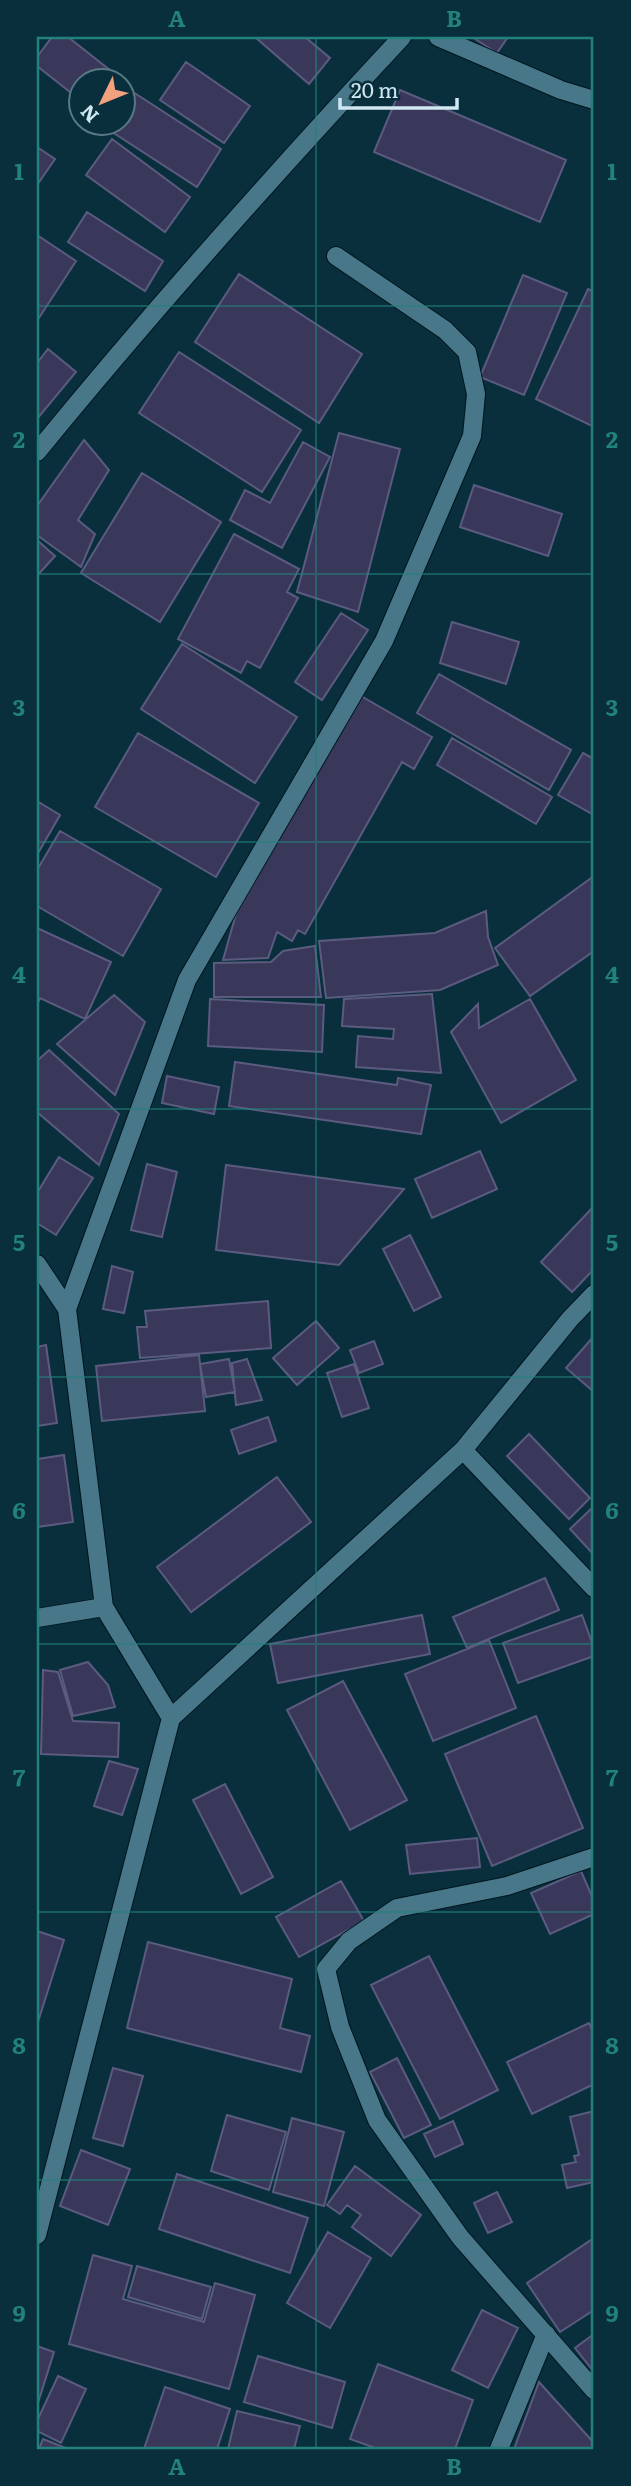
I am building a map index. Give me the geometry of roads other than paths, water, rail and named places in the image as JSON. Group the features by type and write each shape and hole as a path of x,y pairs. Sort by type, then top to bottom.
{"street":[{"path":"37,452 121,349 258,192 402,37"},
{"path":"438,37 561,90 594,100"},
{"path":"67,1309 187,981 384,641 472,436 476,394 467,352 445,330 337,256"},
{"path":"37,1264 67,1309 104,1606 171,1718"},
{"path":"37,2235 171,1718 463,1450 570,1319 594,1294"},
{"path":"463,1450 594,1588"},
{"path":"37,1618 104,1606"},
{"path":"594,1857 507,1886 397,1908 349,1941 326,1969 340,2026 377,2120 460,2237 594,2390"},
{"path":"499,2449 546,2334"}]}
